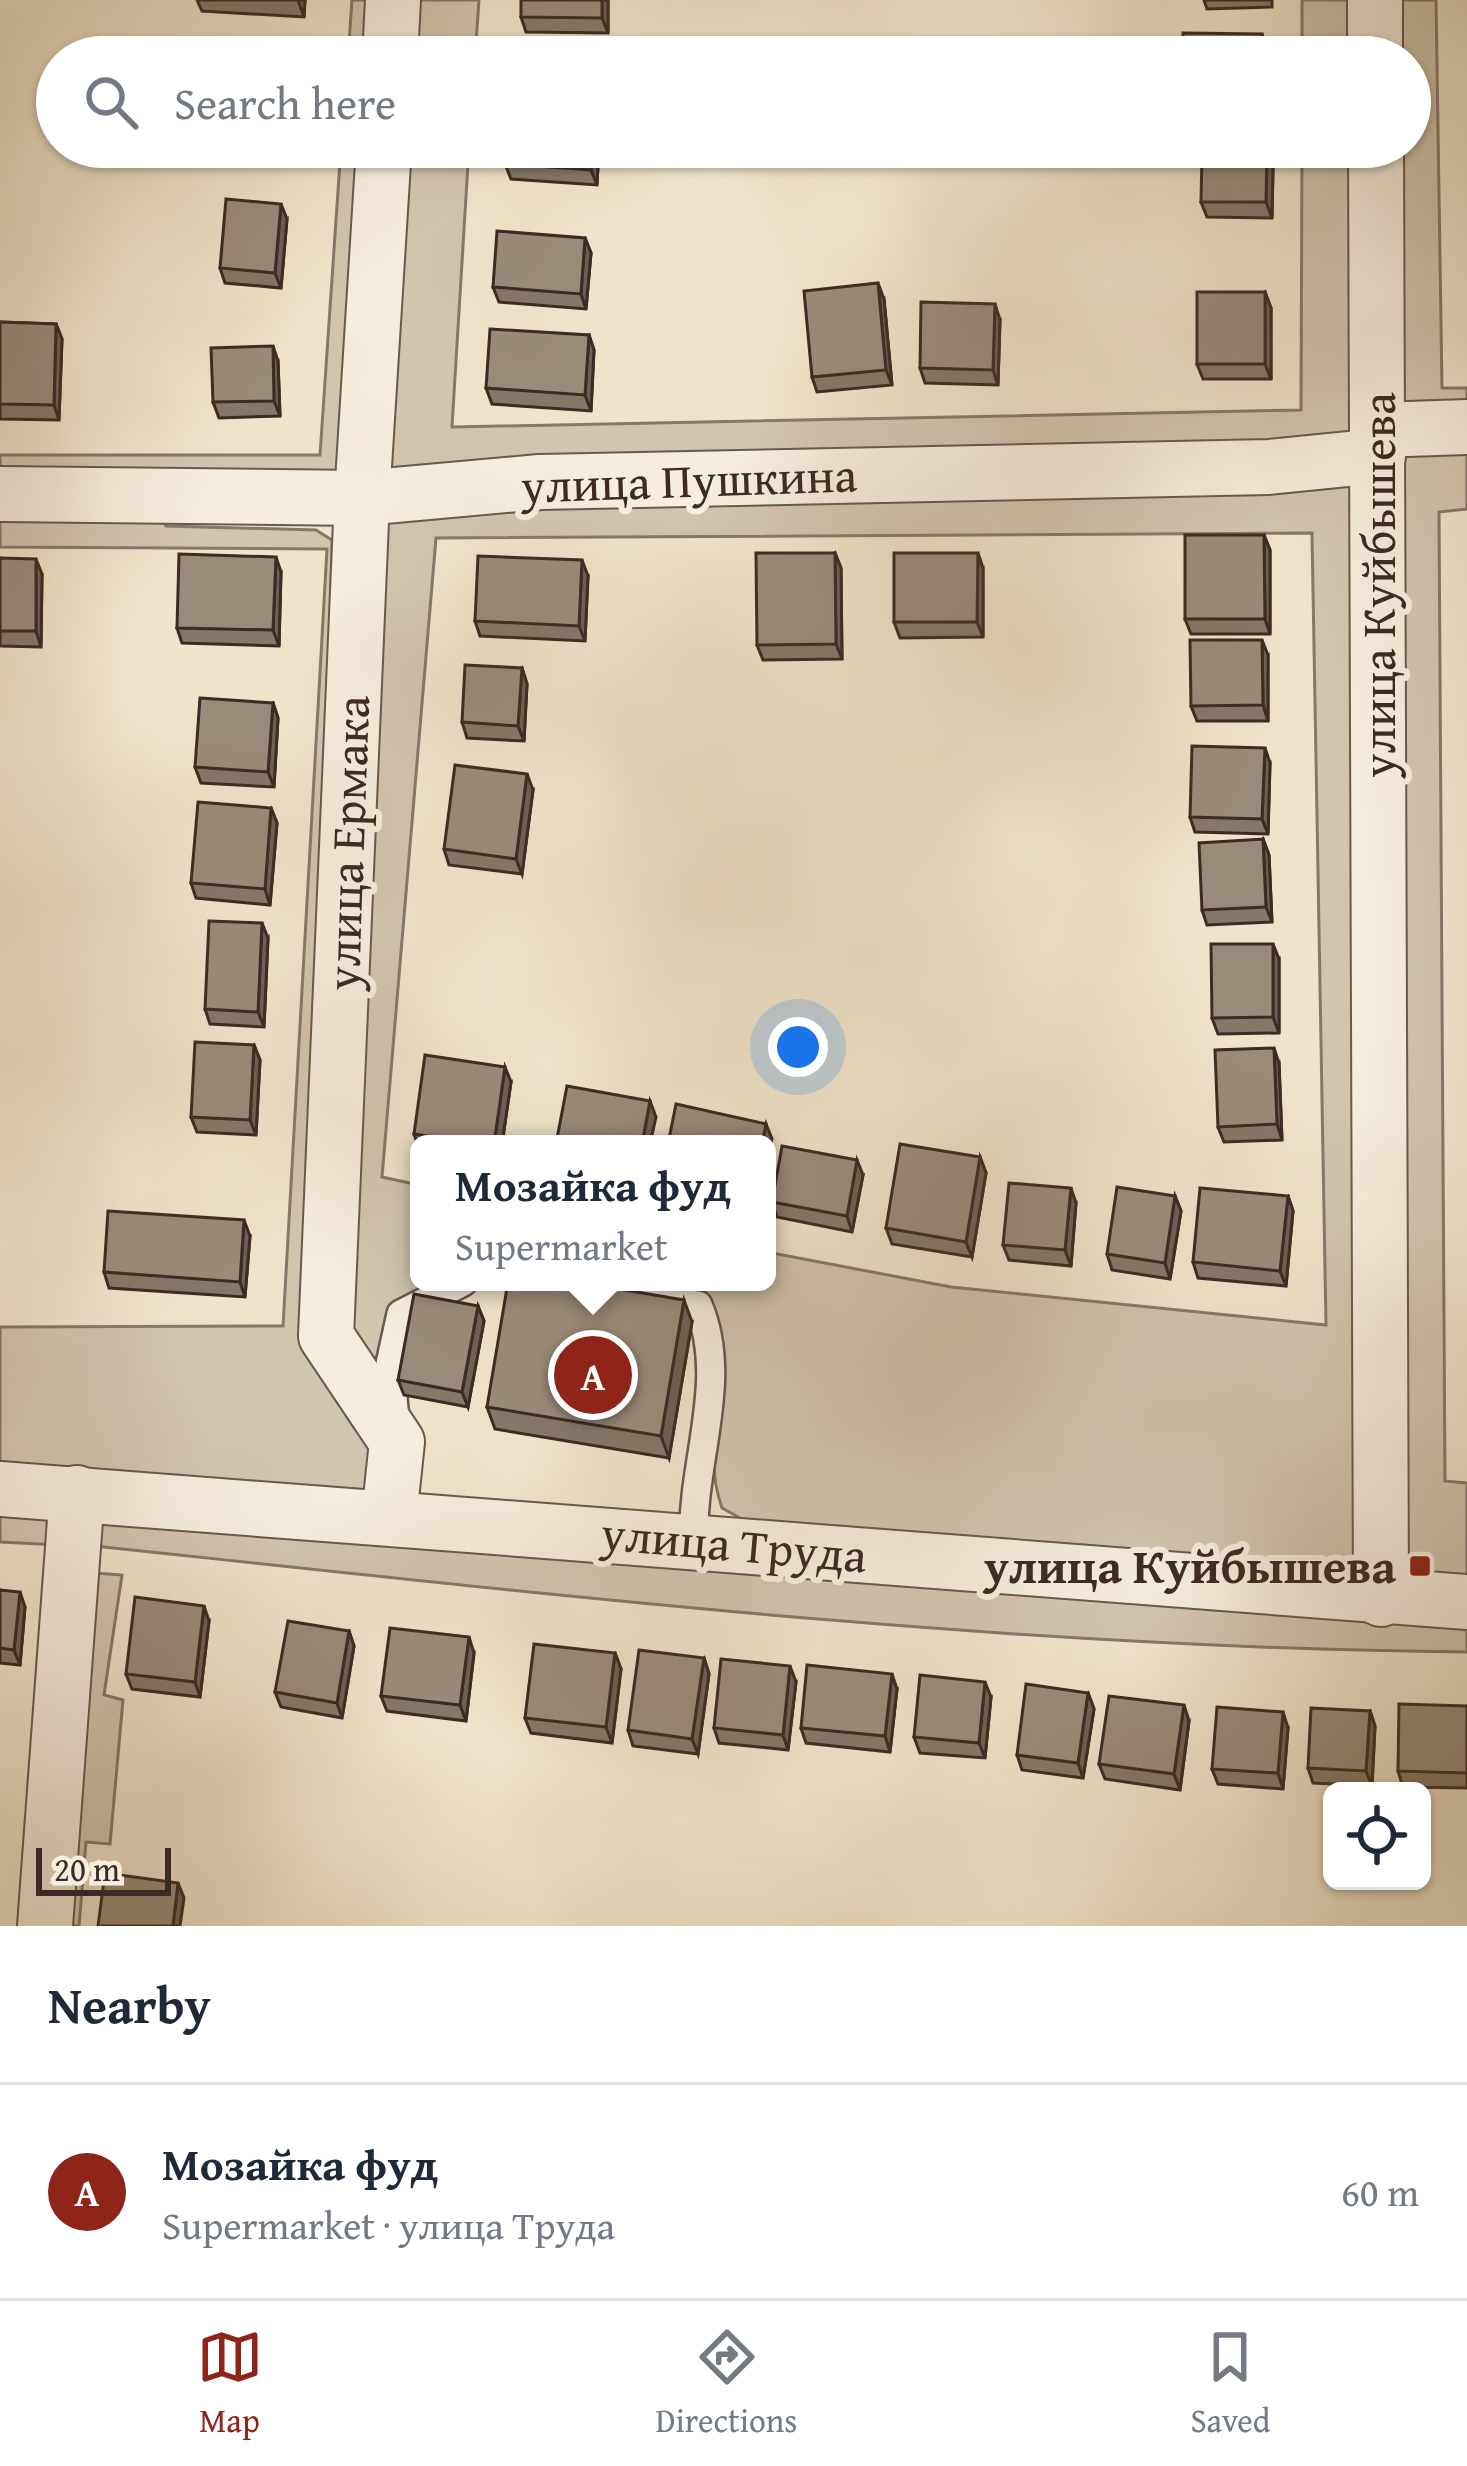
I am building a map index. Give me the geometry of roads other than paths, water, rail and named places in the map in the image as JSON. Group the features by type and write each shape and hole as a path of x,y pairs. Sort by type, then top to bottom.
{"street":[{"path":"391,36 393,0"},
{"path":"1375,0 1375,36"},
{"name":"улица Ермака","path":"383,168 362,498 326,1336 397,1442"},
{"name":"улица Куйбышева","path":"1376,168 1381,1599"},
{"name":"улица Пушкина","path":"0,494 362,498 540,482 1269,466 1467,427"},
{"path":"389,1517 397,1442"},
{"name":"улица Труда","path":"0,1489 694,1540 1381,1599 1467,1602"},
{"path":"45,1926 77,1493"}],"lane":[{"path":"397,1442 390,1364 401,1314 446,1291"},
{"path":"629,1294 698,1305 706,1325 713,1368 692,1497 694,1540"}],"place":[{"name":"Мозайка фуд","path":"593,1375"},
{"name":"улица Куйбышева","path":"1420,1566"}]}
